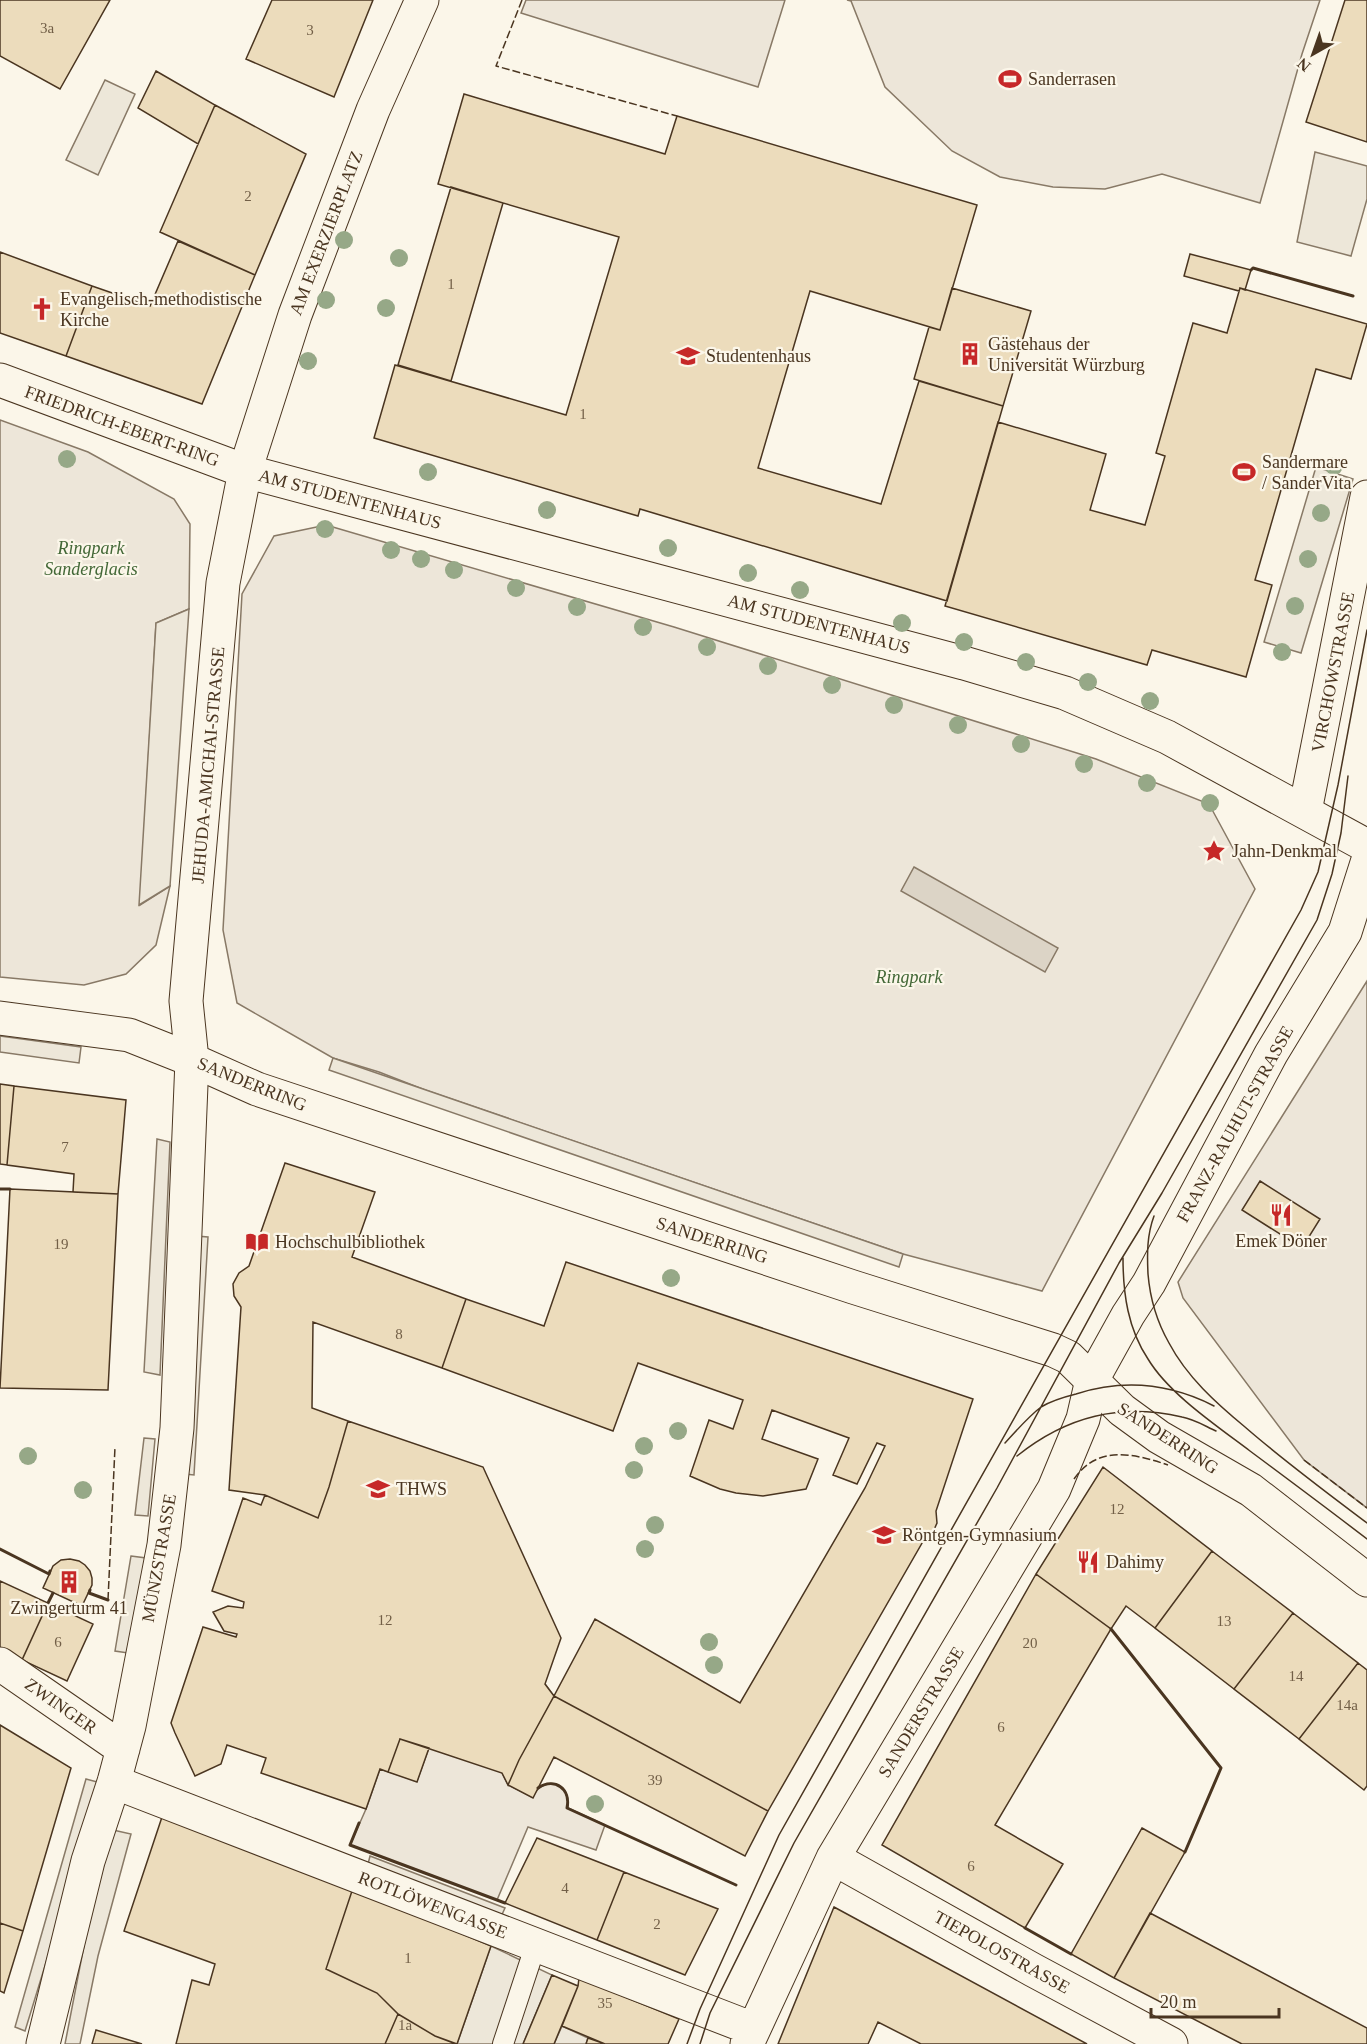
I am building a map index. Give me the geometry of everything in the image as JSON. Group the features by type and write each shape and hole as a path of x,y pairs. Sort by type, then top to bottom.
{"street":[{"name":"AM EXERZIERPLATZ","path":"245,471 295,315 373,110 422,0"},
{"name":"FRIEDRICH-EBERT-RING","path":"0,380 245,471"},
{"name":"AM STUDENTENHAUS","path":"245,471 964,663 1065,693 1167,737 1367,846"},
{"name":"JEHUDA-AMICHAI-STRASSE","path":"192,1060 186,1001 223,583 245,471"},
{"name":"VIRCHOWSTRASSE","path":"1305,811 1367,497"},
{"name":"FRANZ-RAUHUT-STRASSE","path":"1092,1380 1128,1315 1149,1283 1271,1054 1345,932 1367,863"},
{"name":"SANDERRING","path":"0,1018 129,1035 257,1089 853,1287 1053,1350 1068,1358 1122,1410 1159,1437 1251,1490 1367,1580"},
{"name":"MÜNZSTRASSE","path":"43,2044 88,1861 114,1782 129,1726 164,1545 177,1428 192,1060"},
{"name":"SANDERSTRASSE","path":"750,2036 833,1858 1054,1489 1083,1419 1092,1380"},
{"name":"ZWINGER","path":"2,1668 123,1749"},
{"name":"ROTLÖWENGASSE","path":"114,1782 537,1944 750,2036"},
{"name":"TIEPOLOSTRASSE","path":"833,1858 1171,2044"}],"lane":[{"path":"503,2044 537,1944"}],"green space":[{"path":"526,0 785,0 758,87 521,13"},
{"path":"847,0 1320,0 1302,54 1260,203 1162,174 1105,189 1053,187 1000,177 952,151 885,87 851,1"},
{"name":"Ringpark Sanderglacis","path":"0,420 88,452 174,499 190,524 189,609 156,623 140,905 170,886 156,945 126,974 84,985 0,977"},
{"name":"Ringpark","path":"326,525 674,627 1096,759 1209,804 1255,889 1042,1291 903,1254 333,1058 237,1003 223,930 242,594 274,536"},
{"path":"1367,981 1367,1508 1304,1460 1183,1298 1178,1282"},
{"path":"519,1632 545,1684 554,1696 509,1756 502,1773 508,1785 532,1797 544,1785 556,1784 561,1787 568,1799 568,1808 605,1825 596,1850 528,1827 497,1900 350,1845 380,1769 417,1781 429,1748"}],"shaded area":[{"path":"105,80 135,94 98,175 66,160"},
{"path":"1315,152 1367,166 1367,199 1351,256 1297,242"},
{"path":"1316,467 1353,479 1301,653 1264,642"},
{"path":"189,609 170,886 139,905 156,623"},
{"path":"914,867 1058,948 1045,972 901,891"},
{"path":"0,1036 81,1047 79,1063 0,1052"},
{"path":"333,1058 903,1254 899,1267 329,1070"},
{"path":"157,1139 170,1142 160,1375 144,1372"},
{"path":"196,1236 208,1237 194,1475 185,1474"},
{"path":"144,1438 155,1439 148,1516 135,1515"},
{"path":"131,1556 146,1558 128,1653 115,1651"},
{"path":"86,1779 101,1783 25,2031 15,2027"},
{"path":"113,1830 131,1834 98,1956 80,2044 65,2044 88,1925"},
{"path":"370,1856 505,1908 499,1921 367,1868"},
{"path":"491,1946 552,1975 523,2044 457,2044"},
{"path":"562,2026 588,2038 586,2044 554,2044"}],"building":[{"path":"0,0 110,0 60,89 0,56"},
{"path":"272,0 373,0 334,97 246,59"},
{"path":"1345,0 1367,0 1367,142 1306,122"},
{"path":"156,71 215,105 198,144 138,108"},
{"name":"Studentenhaus","path":"464,94 665,154 677,116 977,205 940,330 810,291 758,468 881,504 919,381 1003,406 947,601 640,509 638,516 374,438 395,365 566,415 619,237 438,184"},
{"path":"215,105 306,154 255,275 160,232"},
{"path":"451,187 503,203 451,381 398,365"},
{"path":"178,241 255,275 202,404 66,356 92,286 150,306"},
{"name":"Evangelisch-methodistische Kirche","path":"0,252 92,286 66,356 0,333"},
{"path":"1190,254 1251,270 1245,290 1240,288 1239,291 1184,276"},
{"name":"Gästehaus der Universität Würzburg","path":"952,288 1031,311 1003,406 914,379 929,327 940,330"},
{"path":"1240,288 1367,324 1351,379 1316,369 1255,580 1272,585 1246,677 1152,650 1147,665 945,606 998,422 1106,454 1090,510 1145,525 1165,456 1156,453 1193,323 1227,333"},
{"path":"0,1084 14,1086 7,1165 0,1164"},
{"path":"14,1086 126,1100 118,1194 73,1192 74,1174 7,1165"},
{"path":"285,1163 375,1192 352,1257 466,1299 442,1368 313,1322 312,1408 348,1421 318,1518 265,1495 229,1490 241,1307 234,1296 233,1284 239,1273 249,1266"},
{"name":"Emek Döner","path":"1260,1181 1320,1219 1302,1248 1242,1210"},
{"path":"10,1189 118,1194 108,1390 0,1388"},
{"name":"Röntgen-Gymnasium","path":"566,1262 973,1399 936,1511 937,1523 933,1532 925,1538 768,1811 554,1696 595,1619 740,1703 865,1488 885,1446 877,1443 857,1484 833,1475 849,1438 772,1410 762,1439 818,1459 806,1489 763,1496 736,1493 690,1476 709,1420 733,1429 743,1400 638,1363 613,1431 442,1368 466,1299 544,1326"},
{"name":"THWS","path":"348,1421 483,1467 561,1638 545,1684 554,1696 508,1785 502,1773 400,1739 388,1772 380,1769 366,1809 261,1773 266,1758 227,1745 221,1764 195,1776 175,1733 171,1723 203,1627 236,1637 237,1634 224,1631 213,1612 228,1606 243,1608 244,1602 212,1591 243,1498 261,1505 265,1495 318,1518"},
{"path":"1103,1467 1212,1551 1155,1628 1126,1606 1111,1629 1036,1574"},
{"path":"1212,1551 1293,1613 1234,1689 1155,1628"},
{"name":"Zwingerturm 41","path":"70,1559 85,1565 92,1578 92,1585 82,1606 43,1588 53,1566 61,1560"},
{"path":"1036,1574 1111,1629 995,1825 1063,1864 1025,1928 882,1845"},
{"path":"0,1581 48,1603 22,1660 0,1650"},
{"path":"48,1603 93,1624 67,1681 22,1660"},
{"path":"1293,1613 1358,1663 1299,1739 1234,1689"},
{"path":"1358,1663 1367,1670 1367,1786 1364,1790 1299,1739"},
{"path":"554,1696 768,1811 745,1856 554,1757 533,1798 508,1785"},
{"path":"0,1725 71,1768 23,1931 0,1923"},
{"path":"400,1739 429,1748 417,1782 388,1772"},
{"path":"163,1814 353,1888 326,1969 377,1993 398,2014 385,2044 176,2044 192,1980 209,1985 215,1964 124,1931"},
{"path":"1142,1828 1185,1852 1114,1978 1071,1954"},
{"path":"537,1838 624,1872 597,1940 505,1903"},
{"path":"624,1872 718,1909 685,1975 597,1940"},
{"path":"353,1888 491,1946 457,2044 435,2036 398,2014 377,1993 326,1969"},
{"path":"834,1907 1087,2044 921,2044 878,2022 868,2044 778,2044"},
{"path":"1150,1913 1367,2028 1367,2044 1242,2044 1114,1978"},
{"path":"0,1923 23,1931 4,1993 0,1991"},
{"path":"552,1975 578,1986 554,2044 523,2044"},
{"path":"579,1978 679,2019 668,2044 605,2044 562,2026"},
{"path":"398,2014 435,2036 456,2044 385,2044"},
{"path":"96,2030 142,2044 92,2044"},
{"path":"588,2038 605,2044 586,2044"}],"tram line":[{"path":"687,2044 700,2009 779,1835 1301,910 1318,872 1338,785 1367,630"},
{"path":"700,2044 710,2013 794,1843 997,1488 1119,1263 1162,1193 1317,920 1332,874 1341,833 1348,776"},
{"path":"1154,1216 1148,1244 1152,1301 1165,1335 1184,1367 1223,1409 1367,1523"},
{"path":"1123,1258 1124,1285 1131,1323 1141,1348 1168,1385 1209,1420 1367,1539"},
{"path":"1005,1443 1041,1407 1058,1399 1094,1389 1128,1385 1163,1388 1180,1392 1214,1406"},
{"path":"1017,1456 1036,1442 1075,1422 1116,1413 1159,1413 1182,1417 1216,1431"}],"fence":[{"path":"522,0 496,66 677,116"},
{"path":"108,1600 115,1447"},
{"path":"1074,1479 1094,1460 1106,1456 1130,1455 1168,1465"},
{"path":"1304,1460 1367,1508"}],"wall":[{"path":"1251,270 1253,268 1353,296"},
{"path":"0,1189 10,1189"},
{"path":"0,1549 49,1574 50,1571"},
{"path":"90,1590 89,1593 108,1600"},
{"path":"48,1603 53,1593"},
{"path":"1111,1629 1221,1768 1185,1852"},
{"path":"538,1788 556,1784 567,1795 567,1808 736,1885"},
{"path":"359,1823 350,1845 505,1903"},
{"path":"1025,1928 1071,1954"}],"place":[{"name":"Sanderrasen","path":"1010,79"},
{"name":"Evangelisch-methodistische Kirche","path":"42,309"},
{"name":"Gästehaus der Universität Würzburg","path":"970,354"},
{"name":"Studentenhaus","path":"688,356"},
{"name":"Sandermare / SanderVita","path":"1244,472"},
{"name":"Jahn-Denkmal","path":"1214,851"},
{"name":"Emek Döner","path":"1281,1215"},
{"name":"Hochschulbibliothek","path":"257,1242"},
{"name":"THWS","path":"378,1489"},
{"name":"Röntgen-Gymnasium","path":"884,1535"},
{"name":"Dahimy","path":"1088,1562"},
{"name":"Zwingerturm 41","path":"69,1582"}]}
